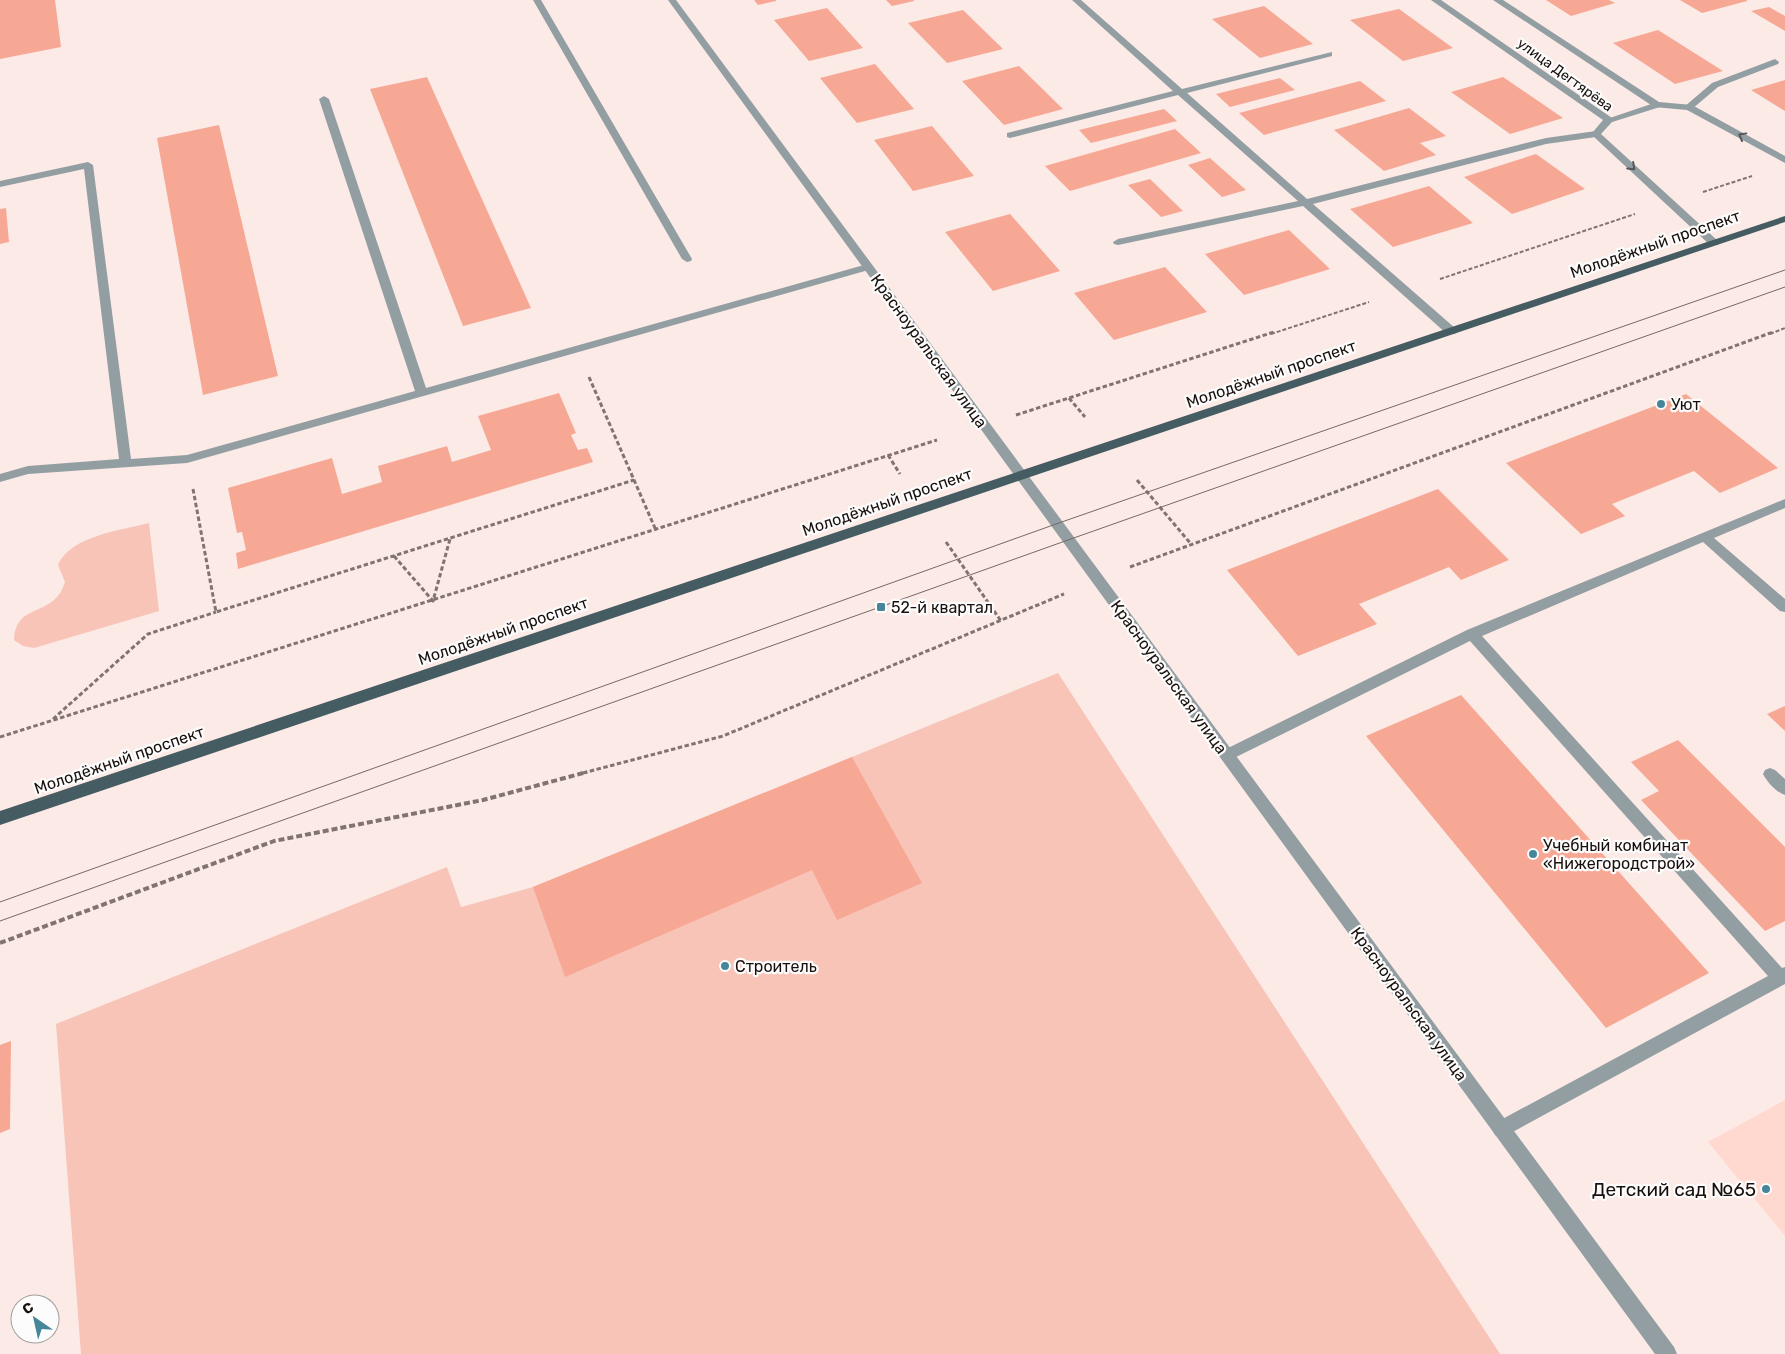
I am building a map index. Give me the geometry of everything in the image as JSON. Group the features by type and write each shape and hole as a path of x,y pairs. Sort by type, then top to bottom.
{"main road":[{"name":"Молодёжный проспект","path":"0,818 1785,219"}],"street":[{"path":"537,0 687,259"},
{"name":"Красноуральская улица","path":"672,0 1667,1354"},
{"path":"1076,0 1303,203 1450,331"},
{"name":"улица Дегтярёва","path":"1435,0 1609,120 1596,134 1714,243"},
{"name":"улица Дегтярёва","path":"1497,0 1657,105 1689,107 1785,160"},
{"path":"1010,135 1329,54"},
{"path":"1689,107 1715,85 1775,62"},
{"path":"324,99 422,393"},
{"path":"1609,120 1657,105"},
{"path":"1118,242 1303,203 1546,142 1596,134"},
{"path":"0,184 88,165 125,462"},
{"path":"0,478 28,470 187,459 868,267"},
{"path":"1227,755 1472,634 1785,503"},
{"path":"1704,536 1785,607"},
{"path":"1472,634 1782,977 1501,1129"},
{"path":"1770,774 1785,789"}],"path":[{"path":"1124,569 1785,328"},
{"path":"577,349 655,528"},
{"path":"1069,398 1085,417"},
{"path":"0,736 433,601 655,528 937,440"},
{"path":"888,455 900,474"},
{"path":"187,459 216,612"},
{"path":"51,720 148,634 634,480"},
{"path":"1137,480 1191,544"},
{"path":"433,601 450,538"},
{"path":"946,542 1001,620"},
{"path":"394,556 433,601"},
{"path":"0,943 274,841 483,800 723,736 1064,594"}],"shaded area":[{"path":"149,523 159,611 34,648 23,646 14,640 19,622 30,613 51,602 61,592 65,582 58,565 64,555 73,547 98,536"},
{"name":"Строитель","path":"1058,673 1500,1354 81,1354 56,1024 447,867 461,907 533,887"},
{"name":"Детский сад №65","path":"1785,1100 1785,1236 1708,1142"}],"building":[{"path":"0,0 55,0 61,47 0,59"},
{"path":"754,0 776,0 776,1 758,5"},
{"path":"886,0 914,0 914,1 892,6"},
{"path":"1546,0 1609,0 1615,3 1571,16"},
{"path":"1680,0 1747,0 1747,1 1702,13"},
{"path":"1264,6 1313,44 1260,58 1212,19"},
{"path":"1769,7 1785,16 1785,31 1751,11"},
{"path":"827,8 863,48 809,61 774,20"},
{"path":"1399,9 1453,48 1403,61 1350,20"},
{"path":"963,10 1003,49 947,63 908,23"},
{"path":"1658,30 1723,71 1675,84 1613,43"},
{"path":"875,64 914,109 857,123 820,78"},
{"path":"1019,66 1063,109 1004,125 962,81"},
{"path":"427,77 531,308 463,326 370,89"},
{"path":"1503,77 1563,118 1510,134 1451,92"},
{"path":"1280,78 1295,90 1230,107 1216,94"},
{"path":"1785,80 1785,111 1751,90"},
{"path":"1360,81 1386,101 1264,135 1239,113"},
{"path":"1409,108 1446,136 1420,143 1436,155 1384,171 1334,130"},
{"path":"1164,109 1177,121 1091,143 1079,130"},
{"path":"219,125 278,376 203,395 157,138"},
{"path":"932,126 974,176 913,191 874,140"},
{"path":"1175,129 1201,153 1070,191 1045,166"},
{"path":"1536,154 1585,189 1512,214 1464,177"},
{"path":"1210,158 1246,190 1222,197 1188,165"},
{"path":"1150,179 1183,211 1161,217 1128,185"},
{"path":"1429,186 1473,223 1393,247 1350,209"},
{"path":"6,208 9,242 0,244 0,209"},
{"path":"1010,214 1060,271 993,291 945,232"},
{"path":"1289,230 1330,269 1244,295 1205,254"},
{"path":"1165,267 1207,312 1114,340 1074,293"},
{"path":"559,393 576,433 571,435 578,450 587,448 593,462 238,569 236,553 246,550 242,532 237,533 228,488 332,458 342,494 382,482 378,466 447,446 452,462 491,450 478,416"},
{"path":"1686,394 1778,468 1720,493 1694,471 1612,504 1625,516 1581,534 1506,463"},
{"path":"1438,489 1509,560 1461,580 1449,567 1359,604 1377,624 1298,656 1227,570"},
{"name":"Учебный комбинат «Нижегородстрой»","path":"1461,695 1709,973 1606,1028 1366,736"},
{"path":"1785,706 1785,731 1767,714"},
{"path":"1678,740 1785,847 1785,921 1765,931 1641,800 1659,791 1631,762"},
{"path":"852,757 922,883 837,920 812,870 565,977 533,887"},
{"path":"11,1041 10,1129 0,1133 0,1045"}],"tram line":[{"path":"0,902 1056,524 1785,270"},
{"path":"0,921 1068,540 1785,287"}],"place":[{"name":"Уют","path":"1661,404"},
{"name":"52-й квартал","path":"881,607"},
{"name":"Учебный комбинат «Нижегородстрой»","path":"1533,854"},
{"name":"Строитель","path":"725,966"},
{"name":"Детский сад №65","path":"1766,1189"}]}
